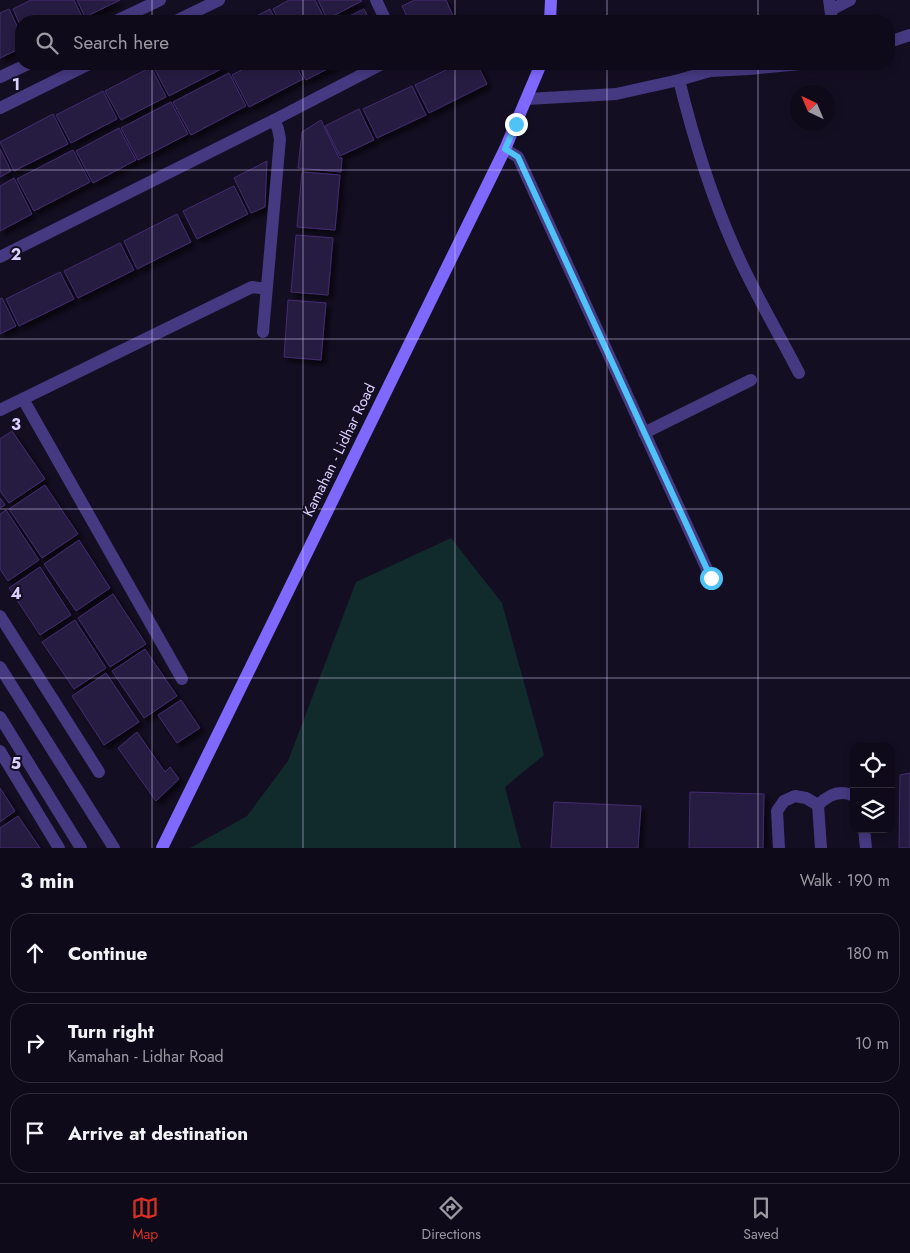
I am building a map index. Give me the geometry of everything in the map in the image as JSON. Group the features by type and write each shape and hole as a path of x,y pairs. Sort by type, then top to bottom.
{"main road":[{"path":"550,15 551,0"},
{"name":"Kamahan - Lidhar Road","path":"162,848 505,149 539,70"}],"street":[{"path":"129,15 160,0"},
{"path":"188,15 219,0"},
{"path":"376,0 383,15"},
{"path":"831,10 850,0"},
{"path":"895,40 910,35"},
{"path":"0,77 15,70"},
{"path":"0,108 77,70"},
{"path":"0,257 370,70"},
{"path":"527,99 616,94 710,71 730,70"},
{"path":"679,80 688,116 718,208 735,249 799,373"},
{"path":"263,332 280,138 274,120"},
{"path":"505,149 518,157 711,578"},
{"path":"0,410 252,287 266,289"},
{"path":"644,433 751,380"},
{"path":"23,399 182,679"},
{"path":"0,616 99,772"},
{"path":"0,667 114,848"},
{"path":"0,717 81,848"},
{"path":"0,751 59,848"},
{"path":"821,848 818,805 826,797 840,792 850,795"},
{"path":"779,848 777,811 784,801 795,796 806,798 818,805"},
{"path":"864,833 866,848"}],"green space":[{"path":"451,538 502,603 544,755 505,787 521,848 190,848 247,816 288,761 356,582"}],"building":[{"path":"31,0 74,0 81,15 16,15 13,9"},
{"path":"77,0 120,0 89,15 84,15"},
{"path":"289,0 315,0 322,15 276,15 273,9"},
{"path":"318,0 362,1 335,15 325,15"},
{"path":"415,0 446,0 453,15 406,15 402,6"},
{"path":"9,9 15,22 15,51 0,58 0,13"},
{"path":"270,9 273,15 258,15"},
{"path":"364,9 367,15 352,15"},
{"path":"145,70 152,70 166,97 121,120 105,91"},
{"path":"155,70 219,70 169,96"},
{"path":"242,70 298,70 303,79 249,107 232,75"},
{"path":"301,70 325,70 306,80"},
{"path":"446,70 480,70 487,84 429,113 415,85"},
{"path":"229,73 246,106 191,135 173,102"},
{"path":"412,86 426,115 377,138 363,109"},
{"path":"103,91 117,119 71,143 56,115"},
{"path":"171,102 188,134 138,160 121,128"},
{"path":"359,109 374,140 340,156 325,126"},
{"path":"53,114 68,144 14,171 0,142"},
{"path":"321,120 339,158 342,158 341,172 298,168 302,132"},
{"path":"119,128 136,160 93,183 76,151"},
{"path":"0,149 11,171 0,177"},
{"path":"73,150 90,182 34,211 17,179"},
{"path":"267,161 265,207 251,213 234,178"},
{"path":"302,172 340,175 335,230 297,227"},
{"path":"14,178 32,214 0,231 0,186"},
{"path":"234,186 248,214 197,239 183,211"},
{"path":"177,214 191,242 137,269 124,241"},
{"path":"296,235 333,238 328,295 291,292"},
{"path":"120,243 134,270 78,298 64,271"},
{"path":"60,272 74,299 19,326 6,299"},
{"path":"2,298 16,326 0,334 0,299"},
{"path":"288,300 326,303 321,360 284,357"},
{"path":"12,431 45,479 9,503 0,491 0,439"},
{"path":"45,485 78,534 42,558 9,509"},
{"path":"0,498 5,505 0,508"},
{"path":"6,510 39,560 8,581 0,569 0,514"},
{"path":"79,540 110,588 76,611 44,564"},
{"path":"40,567 71,615 40,635 9,588"},
{"path":"113,594 146,644 110,667 78,618"},
{"path":"75,620 106,668 74,689 42,642"},
{"path":"145,649 177,696 144,718 112,671"},
{"path":"106,673 139,722 104,745 72,696"},
{"path":"181,700 200,728 177,743 158,715"},
{"path":"137,732 165,772 170,767 179,779 156,801 118,748"},
{"path":"910,773 910,848 899,848 900,775"},
{"path":"0,788 15,811 0,822"},
{"path":"690,792 764,794 763,848 689,848"},
{"path":"554,802 641,806 638,848 551,848"},
{"path":"18,816 40,848 0,848 0,828"}],"route":[{"path":"516,124 505,149 518,157 711,578"}]}
